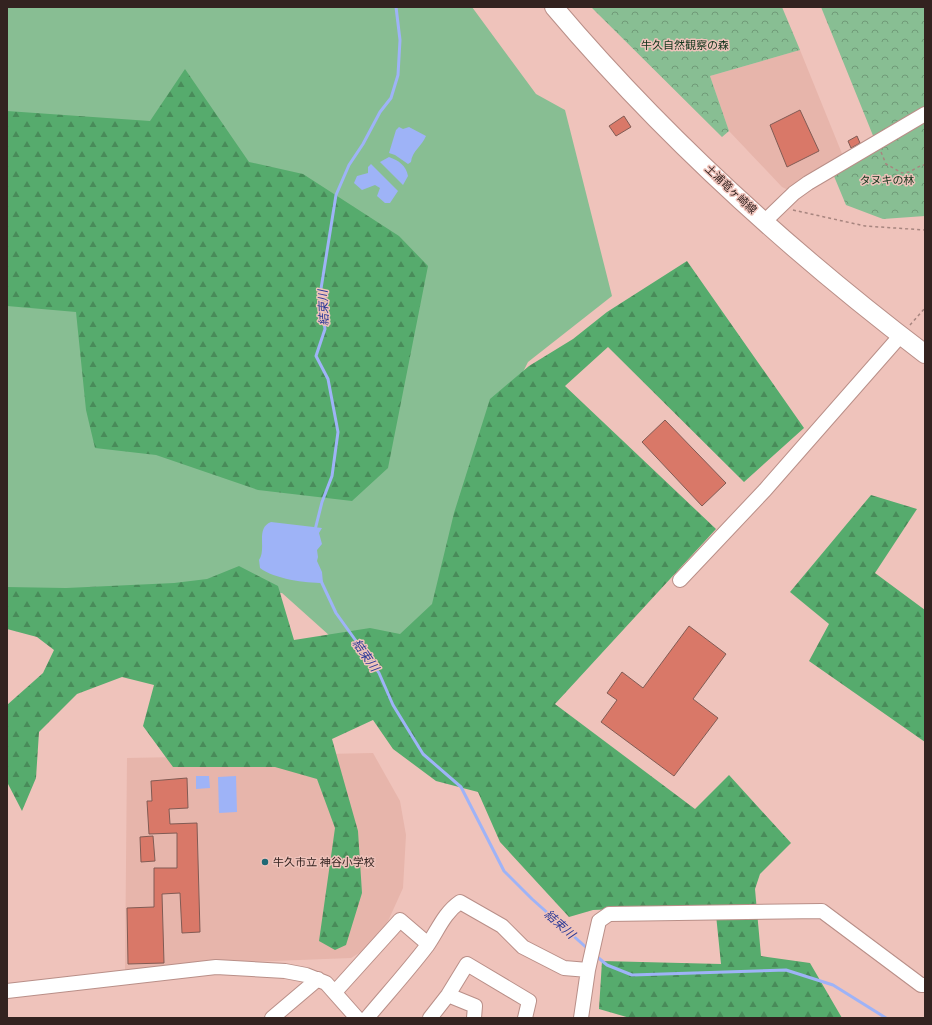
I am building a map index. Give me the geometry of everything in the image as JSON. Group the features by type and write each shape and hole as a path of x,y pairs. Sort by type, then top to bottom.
{"main road":[{"name":"土浦竜ヶ崎線","path":"554,7 591,49 667,128 765,221 832,280 925,354"}],"street":[{"path":"765,221 779,206 808,183 925,114"},
{"path":"680,580 765,490 901,335"},
{"path":"367,1018 402,978 428,944 451,909 460,902 502,926 523,947 564,968 588,970"},
{"path":"581,1018 588,970 599,921 609,914 822,911 921,985 925,985"},
{"path":"335,992 400,920 428,944"},
{"path":"430,1018 448,995 468,964 529,1001 525,1018"},
{"path":"7,991 216,967 285,971 306,975 326,983 357,1018"},
{"path":"272,1018 318,979"},
{"path":"448,995 475,1006 474,1018"}],"path":[{"path":"876,143 886,164 902,173 910,172 925,165"},
{"path":"779,206 865,226 925,230"},
{"path":"901,335 925,308"}],"shaded area":[{"path":"800,50 845,161 794,193 782,187 729,131 710,76"},
{"name":"牛久市立 神谷小学校","path":"373,753 400,801 406,835 403,888 389,919 374,944 351,958 219,963 125,970 127,758"}],"green space":[{"path":"7,7 472,7 536,94 565,110 612,296 528,362 480,458 439,665 359,662 282,593 7,617"},
{"name":"牛久自然観察の森","path":"591,7 782,7 800,50 710,76 729,131 722,137"},
{"name":"タヌキの林","path":"821,7 925,7 925,216 883,219 846,205 831,169 876,143"},
{"path":"185,69 249,162 303,174 399,236 428,266 388,468 352,501 258,490 156,455 95,448 86,410 76,312 7,306 7,111 150,121"},
{"path":"687,261 804,428 744,482 608,347 565,386 716,529 555,704 695,809 729,775 791,843 760,874 755,889 761,956 810,963 842,1018 630,1018 599,1009 602,961 721,964 715,905 593,910 569,917 500,842 478,792 436,781 393,749 373,720 332,739 358,831 362,893 346,945 335,950 319,941 335,828 317,779 275,767 173,767 143,726 154,685 122,677 77,694 39,732 36,778 22,811 7,782 7,705 43,673 54,650 37,637 7,629 7,587 66,588 174,583 207,579 239,566 278,586 294,640 370,628 400,634 432,604 454,513 490,399 529,366 573,339 607,312"},
{"path":"871,495 917,509 875,573 925,610 925,742 809,661 829,624 790,592"}],"water":[{"path":"399,127 403,129 409,127 426,136 413,155 411,162 408,164 395,155 389,153 396,130"},
{"path":"389,157 399,162 406,169 408,176 403,185 380,162"},
{"path":"371,164 398,191 390,203 385,203 377,196 380,188 375,185 362,190 354,183 357,176 368,173 368,167"},
{"path":"271,522 322,528 319,533 322,544 317,550 317,561 322,572 323,583 282,578 260,568 259,560 262,550 262,534 266,525"},
{"path":"196,776 209,776 210,788 196,789"},
{"path":"236,776 237,812 219,813 218,777"}],"building":[{"path":"800,110 819,151 787,167 770,125"},
{"path":"624,116 631,127 616,136 609,126"},
{"path":"857,136 860,143 851,148 848,141"},
{"path":"665,420 726,483 702,506 642,442"},
{"path":"689,626 726,654 693,699 718,718 674,776 601,722 617,700 607,693 622,672 643,688"},
{"path":"187,778 188,808 169,809 170,824 197,823 200,932 182,933 180,893 162,894 164,963 128,964 127,908 154,907 154,868 177,868 177,833 149,834 147,801 152,801 151,781"},
{"path":"153,836 155,861 141,862 140,837"}],"waterway":[{"name":"結束川","path":"315,530 322,502 332,476 338,432 328,379 316,356 325,329 320,295 336,195 349,165 363,144 380,112 391,98 398,75 400,40 396,7"},
{"name":"結束川","path":"321,581 336,613 379,673 393,705 423,754 461,787 504,871 532,899 588,949"},
{"name":"結束川","path":"595,955 607,965 632,975 786,970 833,985 886,1018"}],"place":[{"name":"牛久市立 神谷小学校","path":"265,862"}]}
